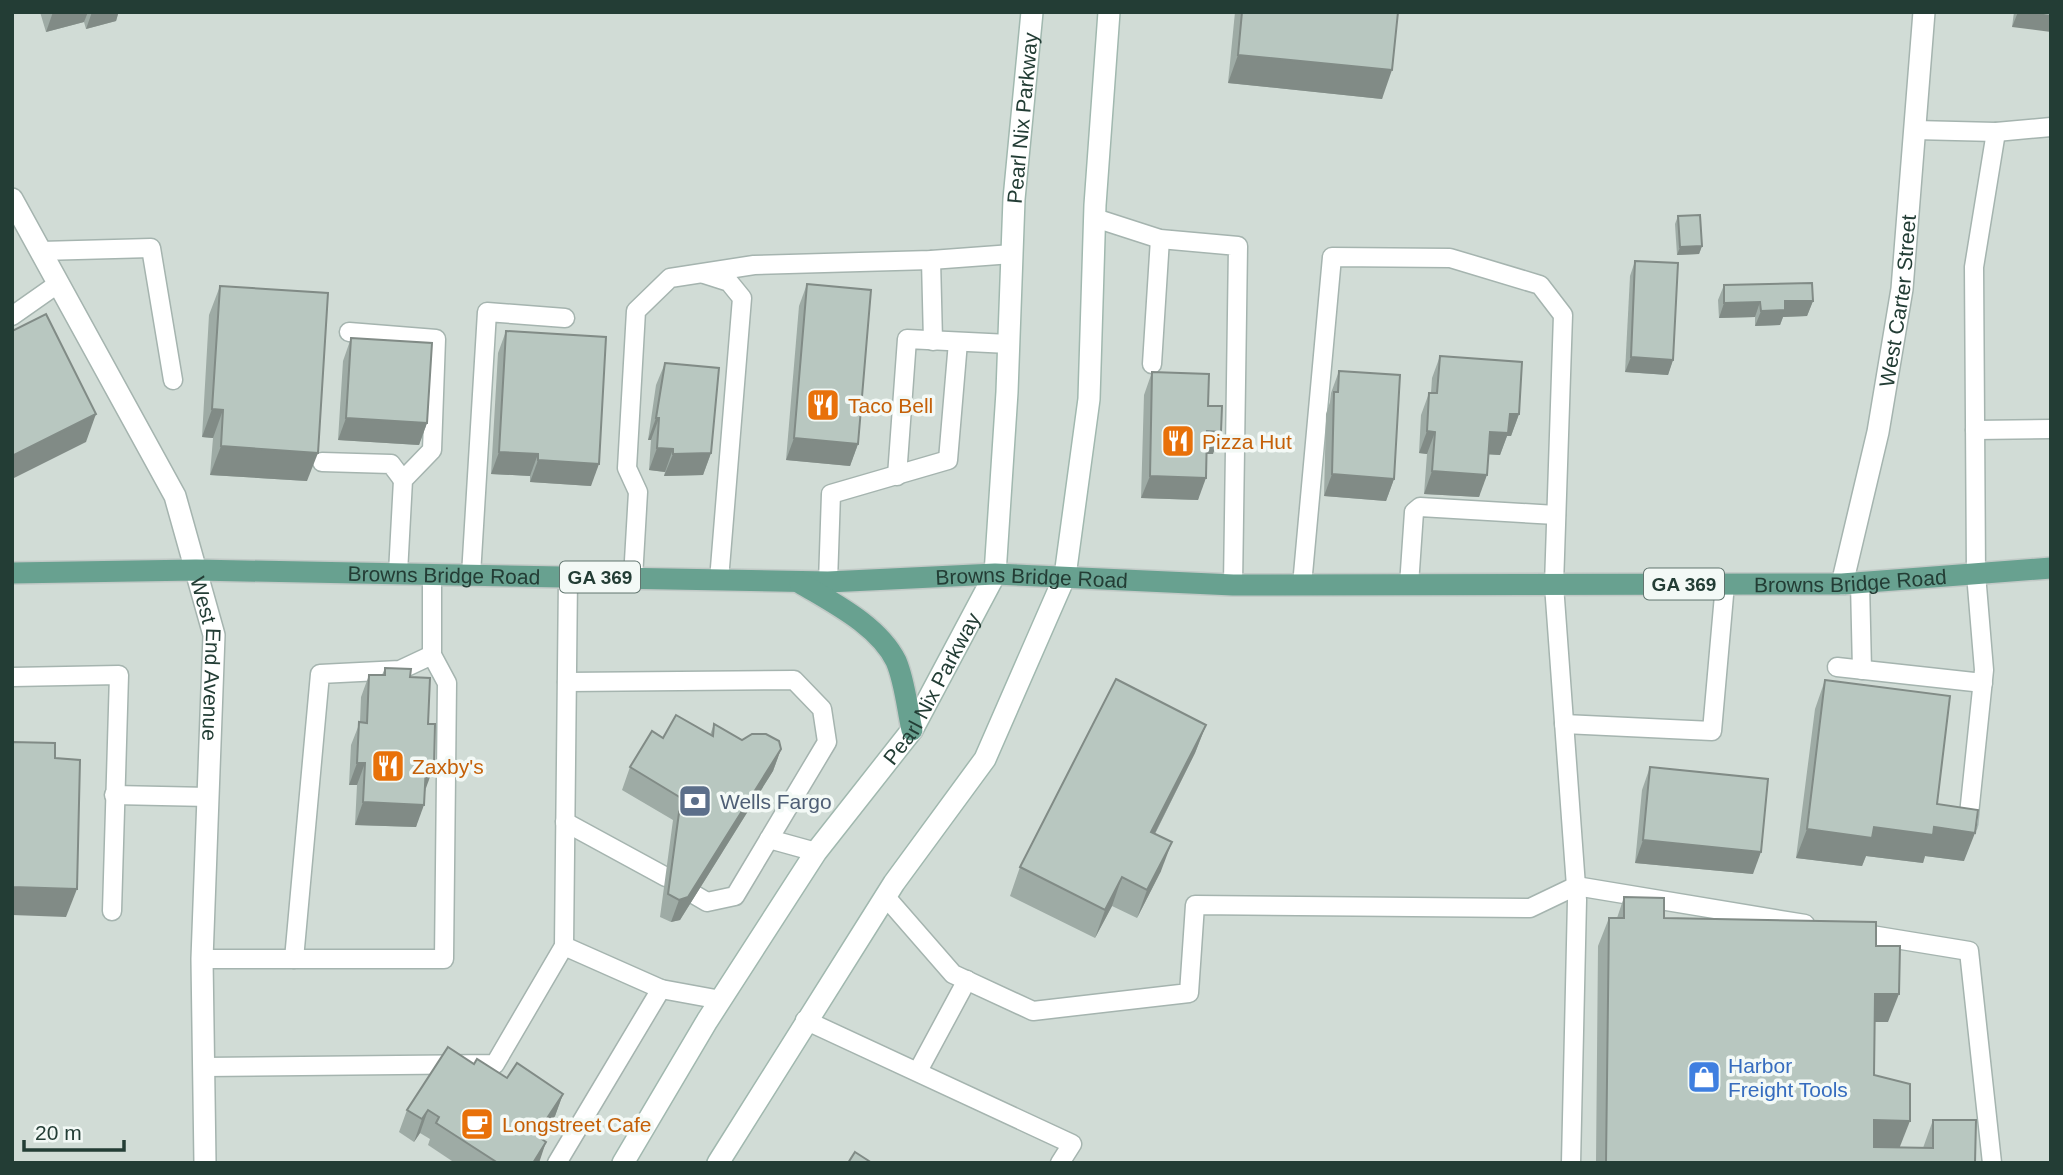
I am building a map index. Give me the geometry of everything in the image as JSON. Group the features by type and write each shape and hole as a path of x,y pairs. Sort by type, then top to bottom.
{"main road":[{"name":"Pearl Nix Parkway","path":"623,1163 721,1000 816,852 912,730 995,574 1009,344 1014,199 1031,12"},
{"path":"718,1163 805,1020 886,896 985,759 1065,576 1089,399 1095,218 1109,12"},
{"name":"West Carter Street","path":"1851,583 1902,289 1924,12"},
{"name":"West End Avenue","path":"12,200 174,496 214,635 202,959 205,1163"},
{"name":"Browns Bridge Road","path":"12,573 196,570 799,582 995,574 1233,585 1554,585 1851,583 2051,568"},
{"path":"799,582 848,612 880,639 895,661 912,730"}],"lane":[{"path":"1915,131 1996,132 2051,127"},
{"path":"1968,824 1983,683 1976,574 1974,267 1996,132"},
{"path":"1095,218 1160,239 1238,246 1233,585"},
{"path":"1152,364 1160,239"},
{"path":"41,251 151,248 173,380"},
{"path":"633,578 638,492 627,468 636,311 670,278 754,265 932,260 1012,254"},
{"path":"1302,585 1332,257 1450,258 1541,285 1563,315 1554,585 1576,886 1571,1163"},
{"path":"932,260 933,341"},
{"path":"701,273 729,282 741,298 719,580"},
{"path":"12,316 59,283"},
{"path":"471,575 487,312 565,318"},
{"path":"349,332 436,339 432,450 403,480"},
{"path":"897,475 907,339 994,341 1009,344"},
{"path":"828,582 831,494 948,460 958,342"},
{"path":"1975,430 2051,429"},
{"path":"322,462 391,464 403,480 398,573"},
{"path":"1409,585 1414,512 1420,507 1556,515"},
{"path":"202,959 444,959 447,683 432,655 432,575"},
{"path":"204,1067 495,1064 564,946 568,577"},
{"path":"1851,583 1862,670"},
{"path":"1564,724 1712,731 1725,584"},
{"path":"295,959 320,674 400,670 432,655"},
{"path":"1837,667 1983,683"},
{"path":"12,677 119,675 112,911"},
{"path":"567,682 794,680 822,709 827,742 735,896 706,902 695,895"},
{"path":"114,796 209,797"},
{"path":"565,822 666,877"},
{"path":"769,839 816,852"},
{"path":"886,896 953,974 1033,1011 1189,993 1195,905 1530,908 1576,886 1969,951 1992,1163"},
{"path":"564,946 661,989 721,1000"},
{"path":"918,1071 967,980"},
{"path":"557,1163 661,989"},
{"path":"805,1020 1072,1144 1060,1163"}],"shaded area":[{"path":"12,12 2051,12 2051,1163 12,1163"}],"building":[{"path":"1242,12 1398,12 1392,70 1238,55"},
{"path":"2021,12 2051,12 2051,16"},
{"path":"1700,215 1702,246 1680,247 1678,216"},
{"path":"1635,261 1678,263 1673,360 1631,357"},
{"path":"1812,283 1813,301 1785,301 1785,310 1761,311 1760,302 1724,303 1724,285"},
{"name":"Taco Bell","path":"807,284 871,290 858,444 794,438"},
{"path":"220,286 328,293 318,453 221,446 223,410 212,409"},
{"path":"46,314 96,414 12,456 12,331"},
{"path":"506,331 606,337 599,464 538,460 538,454 499,452"},
{"path":"351,338 432,343 427,423 346,418"},
{"path":"1440,356 1522,362 1519,414 1510,414 1508,433 1490,432 1487,475 1432,471 1435,432 1427,431 1429,393 1437,393"},
{"path":"665,363 719,368 711,453 673,454 673,449 657,448 659,418 656,418"},
{"path":"1339,371 1400,375 1394,479 1332,474 1334,392 1338,392"},
{"name":"Pizza Hut","path":"1152,372 1209,374 1208,406 1222,406 1221,432 1207,431 1206,478 1150,476"},
{"name":"Zaxby's","path":"385,668 411,669 410,677 430,678 428,724 435,724 434,766 426,766 424,805 363,802 365,763 357,763 359,722 367,723 369,675 385,675"},
{"path":"1116,679 1206,725 1151,832 1172,842 1147,890 1122,877 1105,910 1020,867"},
{"path":"1825,680 1950,696 1937,804 1978,810 1975,833 1934,827 1933,835 1874,827 1872,838 1807,829"},
{"path":"676,715 713,736 714,724 742,740 752,734 766,734 779,741 781,749 688,897 679,900 668,894 681,798 630,767 652,731 663,738"},
{"path":"12,742 55,743 55,758 80,760 77,889 12,887"},
{"path":"1650,767 1768,779 1761,852 1643,840"},
{"path":"1624,897 1664,898 1664,918 1876,922 1876,946 1900,946 1899,994 1875,994 1874,1075 1910,1084 1910,1121 1874,1120 1874,1147 1933,1148 1933,1120 1976,1120 1975,1163 1606,1163 1609,918 1624,918"},
{"name":"Longstreet Cafe","path":"448,1047 474,1064 477,1059 507,1078 517,1063 563,1094 536,1135 546,1142 533,1163 498,1163 436,1123 439,1117 428,1110 422,1119 407,1110"},
{"path":"855,1152 872,1163 848,1163"}],"place":[{"name":"Taco Bell","path":"823,405"},
{"name":"Pizza Hut","path":"1178,441"},
{"name":"Zaxby's","path":"388,766"},
{"name":"Wells Fargo","path":"695,801"},
{"name":"Harbor Freight Tools","path":"1704,1077"},
{"name":"Longstreet Cafe","path":"477,1124"}]}
